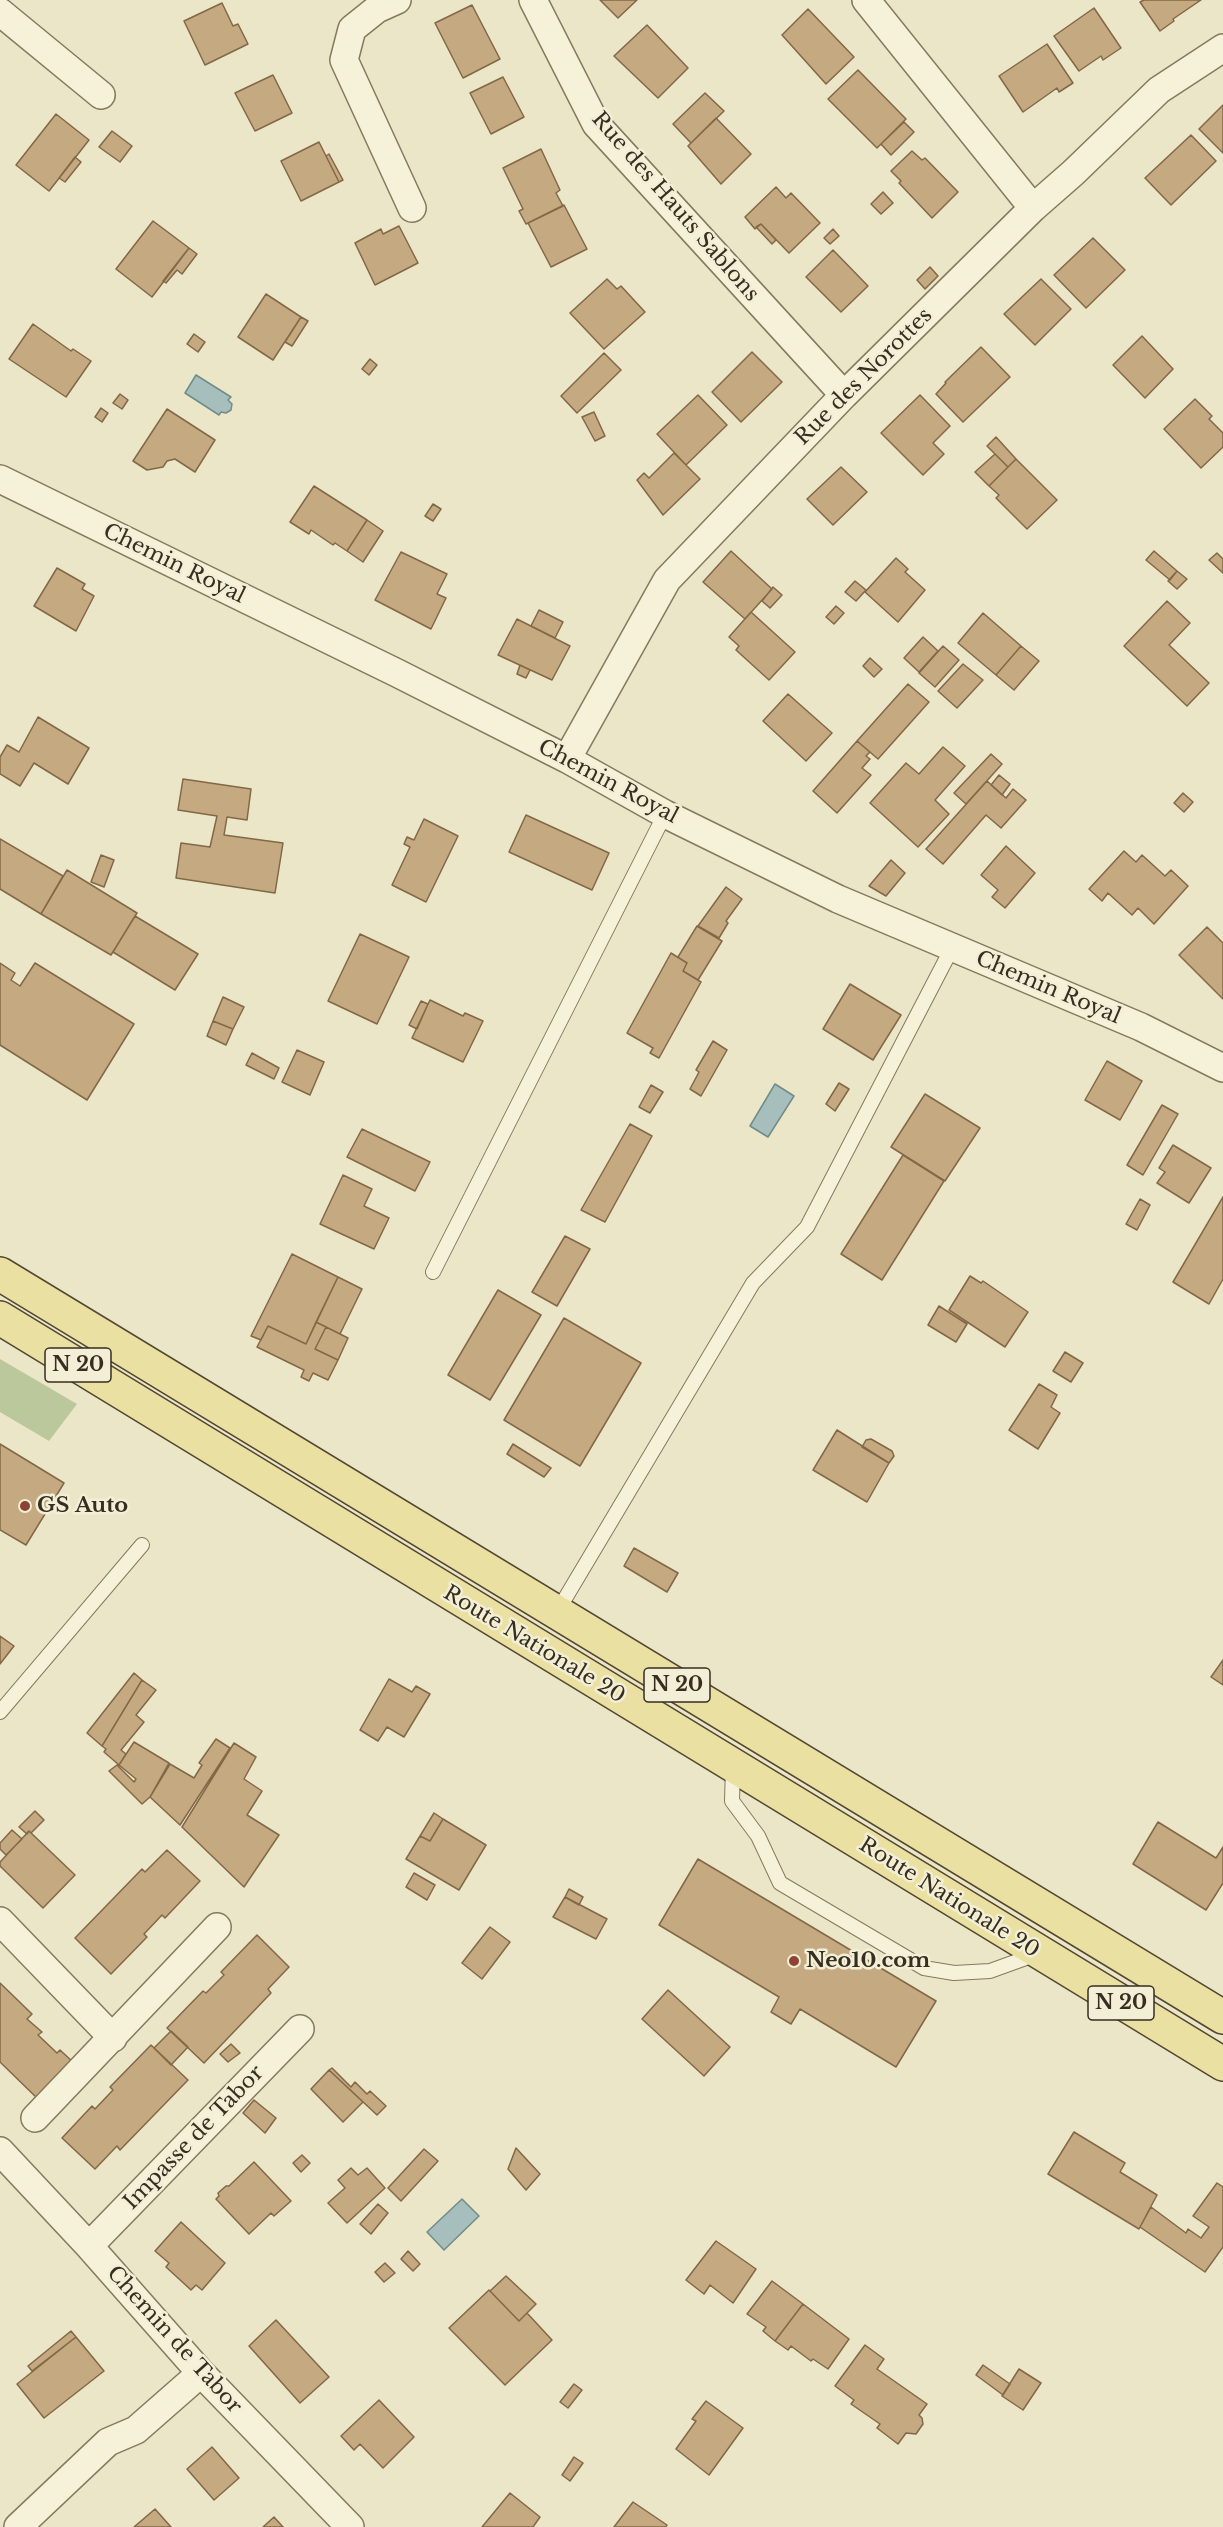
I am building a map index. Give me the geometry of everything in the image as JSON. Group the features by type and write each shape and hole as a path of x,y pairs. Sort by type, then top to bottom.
{"main road":[{"name":"Route Nationale 20","path":"0,1274 1223,2017"},
{"name":"Route Nationale 20","path":"0,1318 1223,2064"}],"street":[{"path":"397,0 377,9 352,29 344,60 412,208"},
{"name":"Rue des Hauts Sablons","path":"533,0 596,124 844,395"},
{"path":"866,0 1033,208"},
{"path":"0,12 101,95"},
{"name":"Rue des Norottes","path":"567,759 667,580 844,395 1033,208 1159,90 1223,48"},
{"name":"Chemin Royal","path":"0,479 397,673 567,759 665,814 838,899 1142,1026 1223,1068"},
{"path":"0,1921 113,2038"},
{"path":"35,2118 217,1927"},
{"name":"Impasse de Tabor","path":"89,2246 300,2029"},
{"name":"Chemin de Tabor","path":"0,2151 89,2246 201,2373 350,2527"},
{"path":"18,2527 108,2442 136,2430 201,2373"}],"lane":[{"path":"433,1272 665,814"},
{"path":"557,1612 753,1283 807,1227 952,948"},
{"path":"0,1712 142,1545"},
{"path":"733,1765 732,1801 758,1836 780,1883 924,1968 954,1973 990,1971 1038,1953"}],"green space":[{"path":"0,1359 77,1404 49,1441 0,1412"}],"water":[{"path":"196,375 231,397 228,400 232,404 231,410 226,413 221,412 219,415 185,393"},
{"path":"775,1084 794,1096 768,1137 750,1126"},
{"path":"462,2199 479,2216 444,2250 427,2232"}],"building":[{"path":"600,0 637,0 618,18"},
{"path":"1144,0 1201,0 1160,31 1140,2"},
{"path":"222,3 233,26 238,24 248,44 205,65 184,21"},
{"path":"472,5 500,59 463,78 435,23"},
{"path":"1094,8 1121,48 1103,60 1101,56 1079,71 1054,36"},
{"path":"808,9 854,57 826,84 782,35"},
{"path":"647,25 688,68 658,98 614,56"},
{"path":"1047,44 1073,83 1059,92 1057,88 1023,112 999,76"},
{"path":"858,70 906,119 877,148 828,99"},
{"path":"273,75 292,113 255,131 235,93"},
{"path":"503,77 524,117 491,134 470,93"},
{"path":"705,93 724,111 691,143 673,124"},
{"path":"1223,105 1223,153 1199,129"},
{"path":"56,114 89,140 49,191 16,165"},
{"path":"716,118 751,154 721,184 688,146"},
{"path":"904,122 914,132 891,155 881,144"},
{"path":"112,131 132,146 120,162 99,147"},
{"path":"1191,135 1216,161 1171,205 1145,178"},
{"path":"319,142 339,182 301,201 281,161"},
{"path":"541,149 560,190 556,193 563,206 526,224 519,211 523,209 503,168"},
{"path":"912,151 922,160 925,158 958,192 932,218 899,183 901,181 891,171"},
{"path":"329,154 343,180 339,182 326,156"},
{"path":"75,157 81,162 65,182 59,178"},
{"path":"776,187 786,198 791,193 820,223 789,253 761,224 755,229 745,217"},
{"path":"883,192 893,203 881,214 871,204"},
{"path":"564,205 587,249 551,267 528,223"},
{"path":"153,221 189,248 152,297 116,269"},
{"path":"761,224 776,240 772,244 756,227"},
{"path":"399,226 418,263 375,285 355,243 381,229 383,234"},
{"path":"833,229 839,236 830,244 824,238"},
{"path":"1093,238 1125,270 1086,308 1054,275"},
{"path":"189,248 197,254 182,274 177,270 166,283 163,281"},
{"path":"833,250 868,286 841,312 806,277"},
{"path":"930,267 938,276 925,289 917,280"},
{"path":"607,279 617,289 621,286 645,312 604,349 570,313"},
{"path":"1041,279 1071,309 1035,345 1004,314"},
{"path":"266,294 301,317 273,360 238,337"},
{"path":"301,317 308,321 292,346 285,342"},
{"path":"33,324 71,351 73,349 91,361 66,397 9,359"},
{"path":"194,334 205,342 198,352 187,344"},
{"path":"1142,336 1173,369 1145,398 1113,365"},
{"path":"981,347 1010,377 963,422 936,394"},
{"path":"752,352 782,382 741,422 712,392"},
{"path":"604,353 621,370 577,413 561,396"},
{"path":"370,359 377,365 369,375 362,369"},
{"path":"120,394 128,400 122,409 113,403"},
{"path":"698,395 727,425 686,465 657,434"},
{"path":"920,395 950,426 933,443 944,454 923,475 881,433"},
{"path":"1195,399 1212,416 1209,419 1223,433 1223,447 1201,468 1164,429"},
{"path":"101,408 108,413 102,422 95,417"},
{"path":"167,409 215,440 195,472 175,459 167,461 163,467 147,470 133,461"},
{"path":"594,412 605,436 595,441 582,417"},
{"path":"996,437 1016,459 1008,467 987,446"},
{"path":"674,453 700,479 663,515 637,480 644,473 649,478"},
{"path":"995,454 1008,467 989,486 975,472"},
{"path":"1016,459 1057,500 1027,529 996,498 999,495 989,486"},
{"path":"841,467 867,492 833,525 807,499"},
{"path":"314,486 367,520 347,551 335,543 333,545 311,530 309,534 290,522"},
{"path":"433,504 441,509 433,521 425,516"},
{"path":"367,520 383,531 363,562 347,551"},
{"path":"731,551 772,589 745,619 703,582"},
{"path":"1154,551 1177,571 1170,580 1146,560"},
{"path":"401,552 447,574 437,594 446,598 431,629 375,600"},
{"path":"1217,553 1223,559 1223,573 1209,560"},
{"path":"896,558 908,569 905,572 925,590 898,622 865,592"},
{"path":"57,568 85,584 82,589 94,596 76,631 34,606"},
{"path":"1177,571 1187,579 1177,589 1168,581"},
{"path":"855,581 866,590 856,601 845,592"},
{"path":"773,587 782,595 770,608 762,601"},
{"path":"1167,601 1190,623 1169,645 1209,683 1187,706 1124,646"},
{"path":"836,606 844,613 834,624 826,617"},
{"path":"539,610 563,622 555,638 531,626"},
{"path":"751,612 795,652 769,680 736,650 739,646 729,637"},
{"path":"983,613 1021,646 996,675 958,643"},
{"path":"517,619 570,646 552,680 498,655"},
{"path":"923,637 938,651 919,672 904,658"},
{"path":"943,646 959,660 935,687 919,673"},
{"path":"1021,646 1039,661 1014,690 996,675"},
{"path":"870,658 882,669 874,677 863,666"},
{"path":"963,664 983,680 957,708 938,691"},
{"path":"520,665 530,670 526,678 517,674"},
{"path":"908,684 929,702 878,759 857,741"},
{"path":"788,694 832,733 806,761 763,721"},
{"path":"38,717 89,748 68,784 34,763 20,786 0,774 0,757 7,745 19,752"},
{"path":"857,741 870,752 866,756 870,759 862,768 871,775 837,813 813,791"},
{"path":"943,747 965,766 935,800 949,814 918,847 870,803 906,763 919,774"},
{"path":"991,754 1002,764 966,804 954,793"},
{"path":"999,775 1010,784 1002,795 991,785"},
{"path":"183,779 251,789 247,820 227,817 224,835 283,843 275,893 176,878 181,843 210,847 217,816 178,810"},
{"path":"987,781 1006,798 1013,789 1026,800 1001,828 986,815 943,864 926,849"},
{"path":"1183,793 1193,802 1184,812 1174,803"},
{"path":"526,815 609,853 592,890 509,852"},
{"path":"424,819 458,836 426,902 392,885 410,847 404,844 407,837 414,840"},
{"path":"0,839 63,876 41,914 0,889"},
{"path":"1006,846 1035,873 1005,908 992,897 998,890 981,875"},
{"path":"1124,851 1136,862 1142,855 1165,876 1171,870 1188,886 1154,924 1138,908 1132,915 1108,893 1102,901 1089,889"},
{"path":"101,855 114,860 104,887 91,882"},
{"path":"891,860 905,873 886,896 869,886"},
{"path":"67,870 137,913 111,955 41,914"},
{"path":"726,887 742,899 726,921 728,923 719,938 698,926"},
{"path":"135,916 198,954 175,990 113,952"},
{"path":"697,926 722,941 698,980 683,971 687,963 678,957"},
{"path":"1207,927 1223,943 1223,999 1179,955"},
{"path":"360,934 409,957 377,1024 328,1001"},
{"path":"671,953 687,963 683,971 701,982 659,1058 650,1053 653,1048 627,1033"},
{"path":"0,963 15,973 11,980 20,986 35,963 134,1024 87,1100 0,1045"},
{"path":"850,984 901,1015 873,1060 823,1029"},
{"path":"223,997 244,1007 233,1029 213,1021"},
{"path":"430,1000 463,1016 465,1013 483,1021 463,1062 412,1038"},
{"path":"421,1001 428,1004 417,1029 409,1025"},
{"path":"213,1021 233,1029 226,1045 207,1036"},
{"path":"713,1041 727,1050 701,1096 690,1089 699,1072 696,1070"},
{"path":"297,1050 324,1062 310,1095 282,1082"},
{"path":"252,1053 279,1068 274,1079 246,1065"},
{"path":"1107,1061 1142,1081 1120,1120 1085,1100"},
{"path":"839,1083 849,1089 835,1111 826,1104"},
{"path":"651,1085 663,1092 650,1113 639,1107"},
{"path":"925,1094 980,1128 945,1181 891,1147"},
{"path":"1162,1105 1178,1114 1143,1175 1127,1165"},
{"path":"630,1124 652,1136 605,1222 581,1210"},
{"path":"362,1129 430,1162 415,1191 347,1157"},
{"path":"1173,1145 1211,1168 1189,1203 1157,1183 1165,1172 1159,1168"},
{"path":"903,1155 944,1181 882,1280 841,1254"},
{"path":"343,1175 372,1189 364,1206 389,1218 374,1249 320,1224"},
{"path":"1223,1197 1223,1279 1209,1304 1173,1282"},
{"path":"1140,1199 1150,1205 1137,1230 1126,1224"},
{"path":"565,1236 590,1249 557,1306 532,1292"},
{"path":"292,1254 338,1277 306,1344 268,1326 261,1340 251,1336"},
{"path":"970,1276 981,1283 983,1281 1028,1312 1005,1347 949,1310"},
{"path":"338,1277 362,1289 340,1334 316,1322"},
{"path":"498,1290 541,1315 490,1400 448,1375"},
{"path":"939,1306 967,1324 956,1342 928,1325"},
{"path":"564,1318 641,1363 580,1466 504,1420"},
{"path":"316,1322 326,1327 315,1349 338,1360 328,1380 313,1373 309,1381 301,1377 304,1370 257,1347 268,1326 306,1344"},
{"path":"326,1327 348,1338 338,1360 315,1349"},
{"path":"1065,1352 1083,1363 1071,1382 1053,1371"},
{"path":"1039,1384 1057,1395 1051,1407 1060,1413 1038,1449 1009,1430"},
{"path":"837,1430 889,1463 867,1502 813,1470"},
{"path":"871,1439 892,1451 894,1456 889,1463 862,1447 866,1440"},
{"name":"GS Auto","path":"0,1444 64,1483 26,1545 0,1530"},
{"path":"513,1444 551,1468 544,1477 507,1454"},
{"path":"634,1548 678,1573 667,1592 624,1566"},
{"path":"0,1636 14,1646 0,1664"},
{"path":"1223,1660 1223,1685 1211,1677"},
{"path":"134,1673 142,1680 102,1746 87,1733"},
{"path":"389,1679 412,1692 416,1686 430,1694 404,1737 387,1727 378,1741 360,1730"},
{"path":"142,1680 156,1690 136,1715 144,1722 121,1750 126,1754 119,1765 104,1752 106,1749 102,1746"},
{"path":"216,1739 230,1748 180,1825 150,1797 170,1764 194,1778 202,1765 199,1763"},
{"path":"134,1742 169,1763 150,1797 142,1804 109,1771 117,1765 134,1782 136,1779 119,1765"},
{"path":"234,1743 256,1757 244,1779 262,1791 247,1815 279,1835 244,1887 182,1827"},
{"path":"35,1811 44,1820 27,1834 19,1827"},
{"path":"434,1813 443,1819 430,1841 420,1836"},
{"path":"443,1819 486,1845 459,1890 406,1859 420,1836 430,1841"},
{"path":"1158,1822 1216,1858 1223,1847 1223,1883 1206,1910 1133,1864"},
{"path":"12,1830 22,1839 6,1855 0,1849 0,1843"},
{"path":"29,1831 75,1875 43,1908 0,1866 0,1862"},
{"path":"167,1850 200,1881 165,1918 162,1915 144,1934 147,1937 111,1974 75,1938 142,1869 145,1872"},
{"name":"Neo10.com","path":"698,1859 936,2001 896,2067 800,2009 791,2024 771,2012 779,1997 659,1925"},
{"path":"414,1873 435,1885 427,1900 406,1887"},
{"path":"569,1889 583,1897 579,1905 565,1897"},
{"path":"565,1897 607,1919 596,1939 553,1917"},
{"path":"490,1927 510,1942 482,1979 462,1963"},
{"path":"257,1935 289,1967 268,1989 271,1993 204,2063 167,2028 203,1991 206,1993 224,1975 221,1972"},
{"path":"0,1983 32,2014 27,2019 42,2032 38,2035 57,2053 60,2050 74,2063 39,2100 0,2062"},
{"path":"668,1990 730,2047 704,2076 642,2019"},
{"path":"171,2031 188,2047 171,2065 154,2048"},
{"path":"231,2044 240,2053 228,2062 220,2054"},
{"path":"151,2045 188,2080 120,2150 117,2146 95,2169 62,2138 92,2106 95,2109 113,2090 110,2087"},
{"path":"332,2068 351,2087 355,2082 367,2094 370,2091 386,2106 377,2115 329,2070"},
{"path":"329,2070 363,2102 343,2122 311,2089"},
{"path":"254,2100 276,2118 265,2133 243,2113"},
{"path":"1074,2132 1125,2163 1120,2172 1157,2195 1139,2229 1048,2174"},
{"path":"516,2148 540,2174 526,2190 508,2169"},
{"path":"424,2149 438,2161 401,2201 388,2188"},
{"path":"302,2155 310,2163 301,2172 293,2163"},
{"path":"254,2162 291,2201 274,2216 271,2213 249,2234 216,2199 219,2196 218,2193 229,2186"},
{"path":"351,2168 358,2175 367,2168 385,2188 347,2223 328,2203 345,2188 338,2180"},
{"path":"1217,2183 1223,2187 1223,2247 1205,2272 1140,2227 1151,2207 1186,2233 1188,2229 1201,2238 1209,2227 1193,2216"},
{"path":"378,2204 388,2213 371,2234 360,2224"},
{"path":"181,2222 225,2263 202,2290 196,2285 191,2290 166,2267 169,2263 155,2251"},
{"path":"716,2241 756,2269 733,2303 710,2285 704,2294 686,2280"},
{"path":"408,2251 420,2264 413,2271 401,2259"},
{"path":"385,2263 395,2273 384,2282 375,2272"},
{"path":"506,2276 536,2304 519,2321 490,2291"},
{"path":"772,2281 803,2304 775,2341 763,2331 766,2327 747,2314"},
{"path":"489,2290 519,2321 527,2313 552,2340 505,2385 449,2328"},
{"path":"803,2304 849,2339 828,2369 813,2359 811,2361 791,2346 788,2350 775,2341"},
{"path":"276,2320 329,2377 300,2403 249,2346"},
{"path":"71,2331 76,2337 32,2371 28,2366"},
{"path":"76,2337 104,2371 44,2418 17,2384"},
{"path":"865,2345 884,2359 877,2369 927,2404 919,2415 923,2424 916,2434 906,2433 898,2444 877,2428 880,2424 851,2404 854,2400 835,2386"},
{"path":"983,2365 1010,2384 1003,2395 976,2375"},
{"path":"1019,2369 1041,2383 1023,2410 1002,2396"},
{"path":"574,2384 582,2390 568,2408 560,2402"},
{"path":"379,2400 414,2437 383,2468 360,2444 354,2450 341,2436"},
{"path":"706,2401 743,2428 709,2475 676,2449 696,2421 692,2419"},
{"path":"212,2447 239,2478 214,2500 187,2469"},
{"path":"574,2457 583,2463 570,2481 562,2475"},
{"path":"510,2493 540,2517 533,2527 482,2527"},
{"path":"633,2502 667,2525 666,2527 614,2527"},
{"path":"155,2509 171,2527 134,2527"},
{"path":"274,2517 283,2527 263,2527"}],"place":[{"name":"GS Auto","path":"25,1506"},
{"name":"Neo10.com","path":"794,1961"}]}
